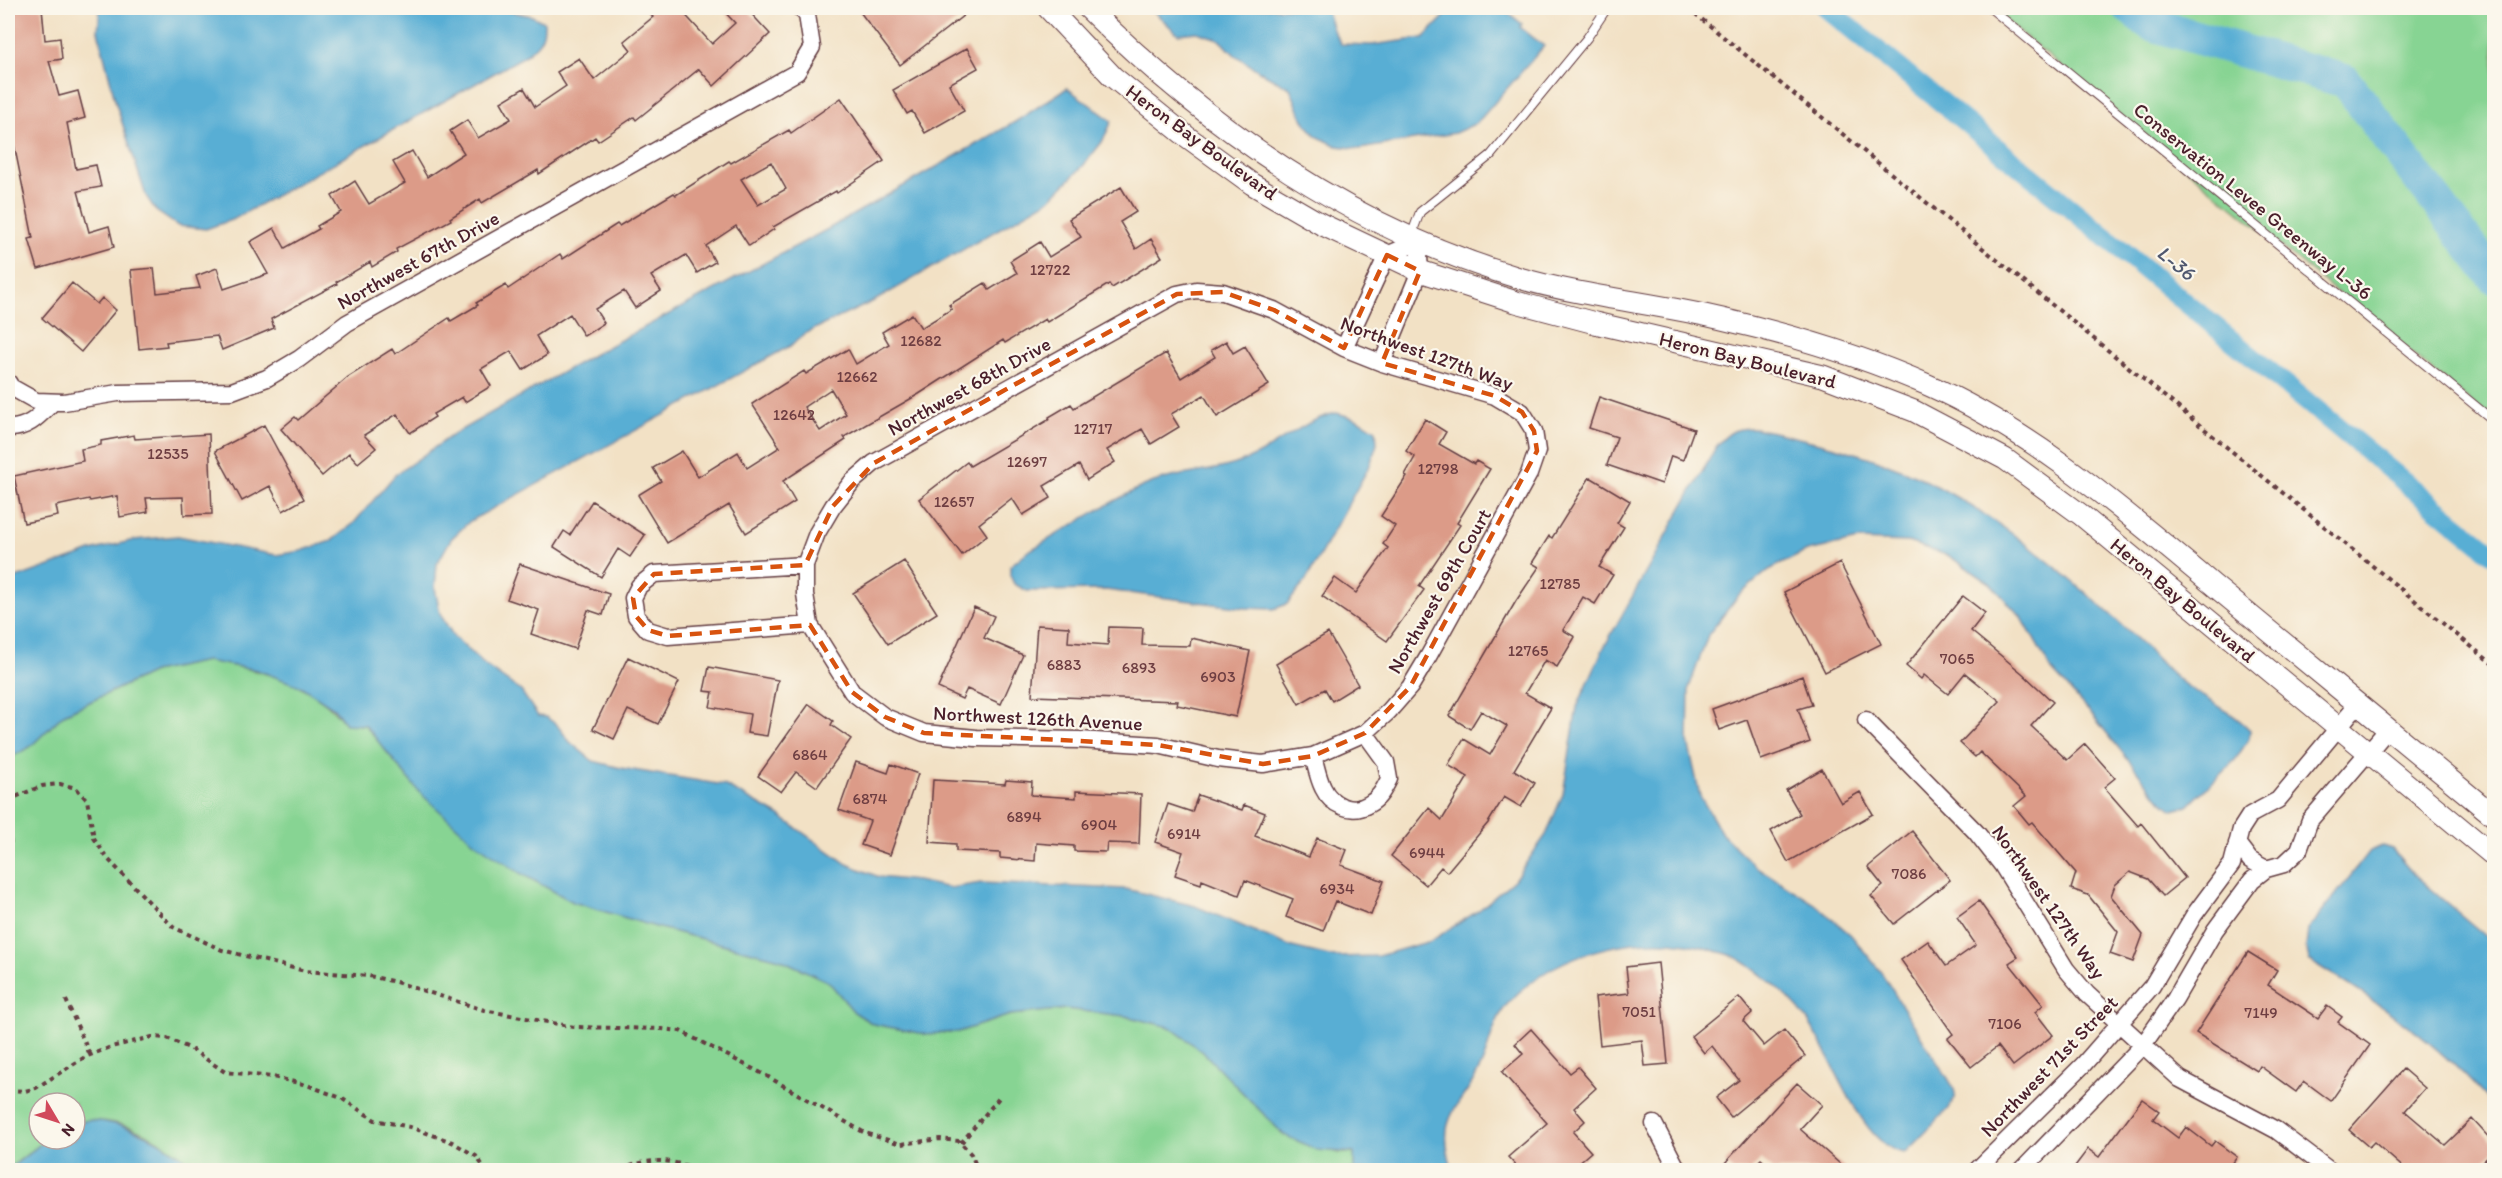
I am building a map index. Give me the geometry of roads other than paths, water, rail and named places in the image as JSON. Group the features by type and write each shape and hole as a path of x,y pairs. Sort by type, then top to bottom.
{"street":[{"name":"Northwest 67th Drive","path":"9,384 36,401 64,402 118,393 232,391 267,378 298,359 347,322 797,72 812,47 807,15 800,8"},
{"name":"Heron Bay Boulevard","path":"1048,8 1113,77 1252,184 1321,224 1420,271 1516,302 1583,320 1823,376 1914,411 2005,459 2080,514 2494,856"},
{"name":"Heron Bay Boulevard","path":"1088,8 1134,53 1207,114 1273,161 1418,242 1520,278 1722,319 1830,348 1929,386 2022,436 2102,492 2494,816"},
{"path":"1344,348 1387,255 1418,242 1420,271 1382,363"},
{"name":"Northwest 127th Way","path":"1196,290 1223,292 1274,310 1344,348 1382,363 1495,396 1522,412 1534,431"},
{"name":"Northwest 68th Drive","path":"805,594 805,564 817,533 833,506 852,482 874,463 1177,294 1196,290"},
{"path":"8,428 19,429 34,421 53,402"},
{"name":"Northwest 69th Court","path":"1340,745 1365,733 1410,687 1528,474 1537,451 1534,431"},
{"path":"805,564 654,574 639,586 633,598 636,616 648,630 668,636 810,625"},
{"name":"Northwest 126th Avenue","path":"805,594 810,625 852,692 885,717 924,733 976,738 1079,740 1158,745 1218,759 1263,764 1313,756 1340,745"},
{"name":"Northwest 71st Street","path":"1977,1170 2083,1065 2152,987 2194,915 2232,864 2241,829 2250,815 2278,800 2358,704"},
{"name":"Northwest 127th Way","path":"1866,720 1976,832 2025,899 2066,969 2086,993 2180,1079 2276,1130 2330,1170"},
{"path":"2022,1170 2143,1045 2175,999 2215,930 2252,880 2266,869 2284,864 2299,850 2310,820 2388,729"},
{"path":"1313,756 1323,788 1334,802 1350,809 1369,805 1381,794 1389,779 1386,762 1365,733"},
{"path":"2237,843 2250,860 2266,869"},
{"path":"1654,1124 1677,1170"}],"lane":[{"path":"1418,242 1414,228 1420,212 1491,155 1587,38 1607,8"},
{"name":"Conservation Levee Greenway L-36","path":"1990,8 2494,421"}],"water":[{"path":"100,8 494,8 532,16 544,22 544,28 539,42 523,57 234,219 206,229 178,226 156,211 146,196 116,104 98,31"},
{"path":"1150,8 1326,8 1333,30 1341,44 1372,45 1423,38 1453,8 1502,8 1522,24 1520,27 1544,46 1477,123 1455,133 1360,149 1337,146 1316,136 1303,120 1290,88 1235,55 1218,39 1197,32 1178,34"},
{"path":"1067,88 1112,121 1102,142 1083,166 1049,200 876,300 806,333 790,346 470,521 451,539 437,564 435,588 440,614 454,637 486,666 521,691 538,716 546,717 557,725 570,742 593,761 621,768 724,785 778,815 847,864 879,877 917,881 950,888 981,883 1126,889 1195,906 1292,947 1334,957 1378,956 1431,941 1478,911 1514,880 1546,835 1563,794 1577,707 1603,649 1716,447 1724,438 1743,428 1755,428 1840,448 1881,461 1921,478 2006,529 2084,591 2179,680 2234,716 2250,730 2249,739 2235,760 2188,806 2173,810 2161,801 2094,717 2051,669 2022,618 1990,583 1949,556 1908,542 1859,540 1807,551 1769,570 1738,596 1708,635 1689,688 1688,742 1700,796 1722,834 1755,866 1815,904 1851,935 1881,972 1954,1089 1953,1102 1905,1153 1889,1147 1860,1117 1816,1033 1787,996 1735,957 1690,945 1662,942 1634,943 1606,948 1579,956 1530,983 1505,1007 1494,1028 1477,1075 1454,1110 1449,1122 1446,1135 1453,1170 1354,1170 1354,1153 1317,1150 1284,1135 1203,1052 1170,1027 1125,1016 1066,1009 1010,1015 958,1032 925,1034 873,1024 854,1012 829,982 780,959 656,927 573,902 520,873 474,842 420,793 365,725 345,724 334,708 302,687 257,670 206,661 153,672 64,714 30,747 8,759 8,581 91,551 134,540 178,536 276,555 301,551 331,541 353,524 395,475 454,434 598,352 828,229 1015,122"},
{"path":"1336,413 1362,421 1376,430 1377,444 1370,465 1305,582 1287,604 1274,609 1244,608 1106,590 1027,591 1014,584 1010,575 1010,566 1027,552 1114,501 1156,481 1234,465 1258,455 1312,421"},
{"path":"2382,846 2392,849 2415,876 2494,943 2494,1107 2452,1063 2408,1026 2309,960 2306,947 2308,930 2370,851"},
{"path":"87,1120 120,1125 148,1136 201,1170 8,1170 32,1151 87,1151"}],"waterway":[{"name":"L-36","path":"1826,8 2494,555"},
{"path":"2130,8 2151,24 2345,81 2494,277"}]}
